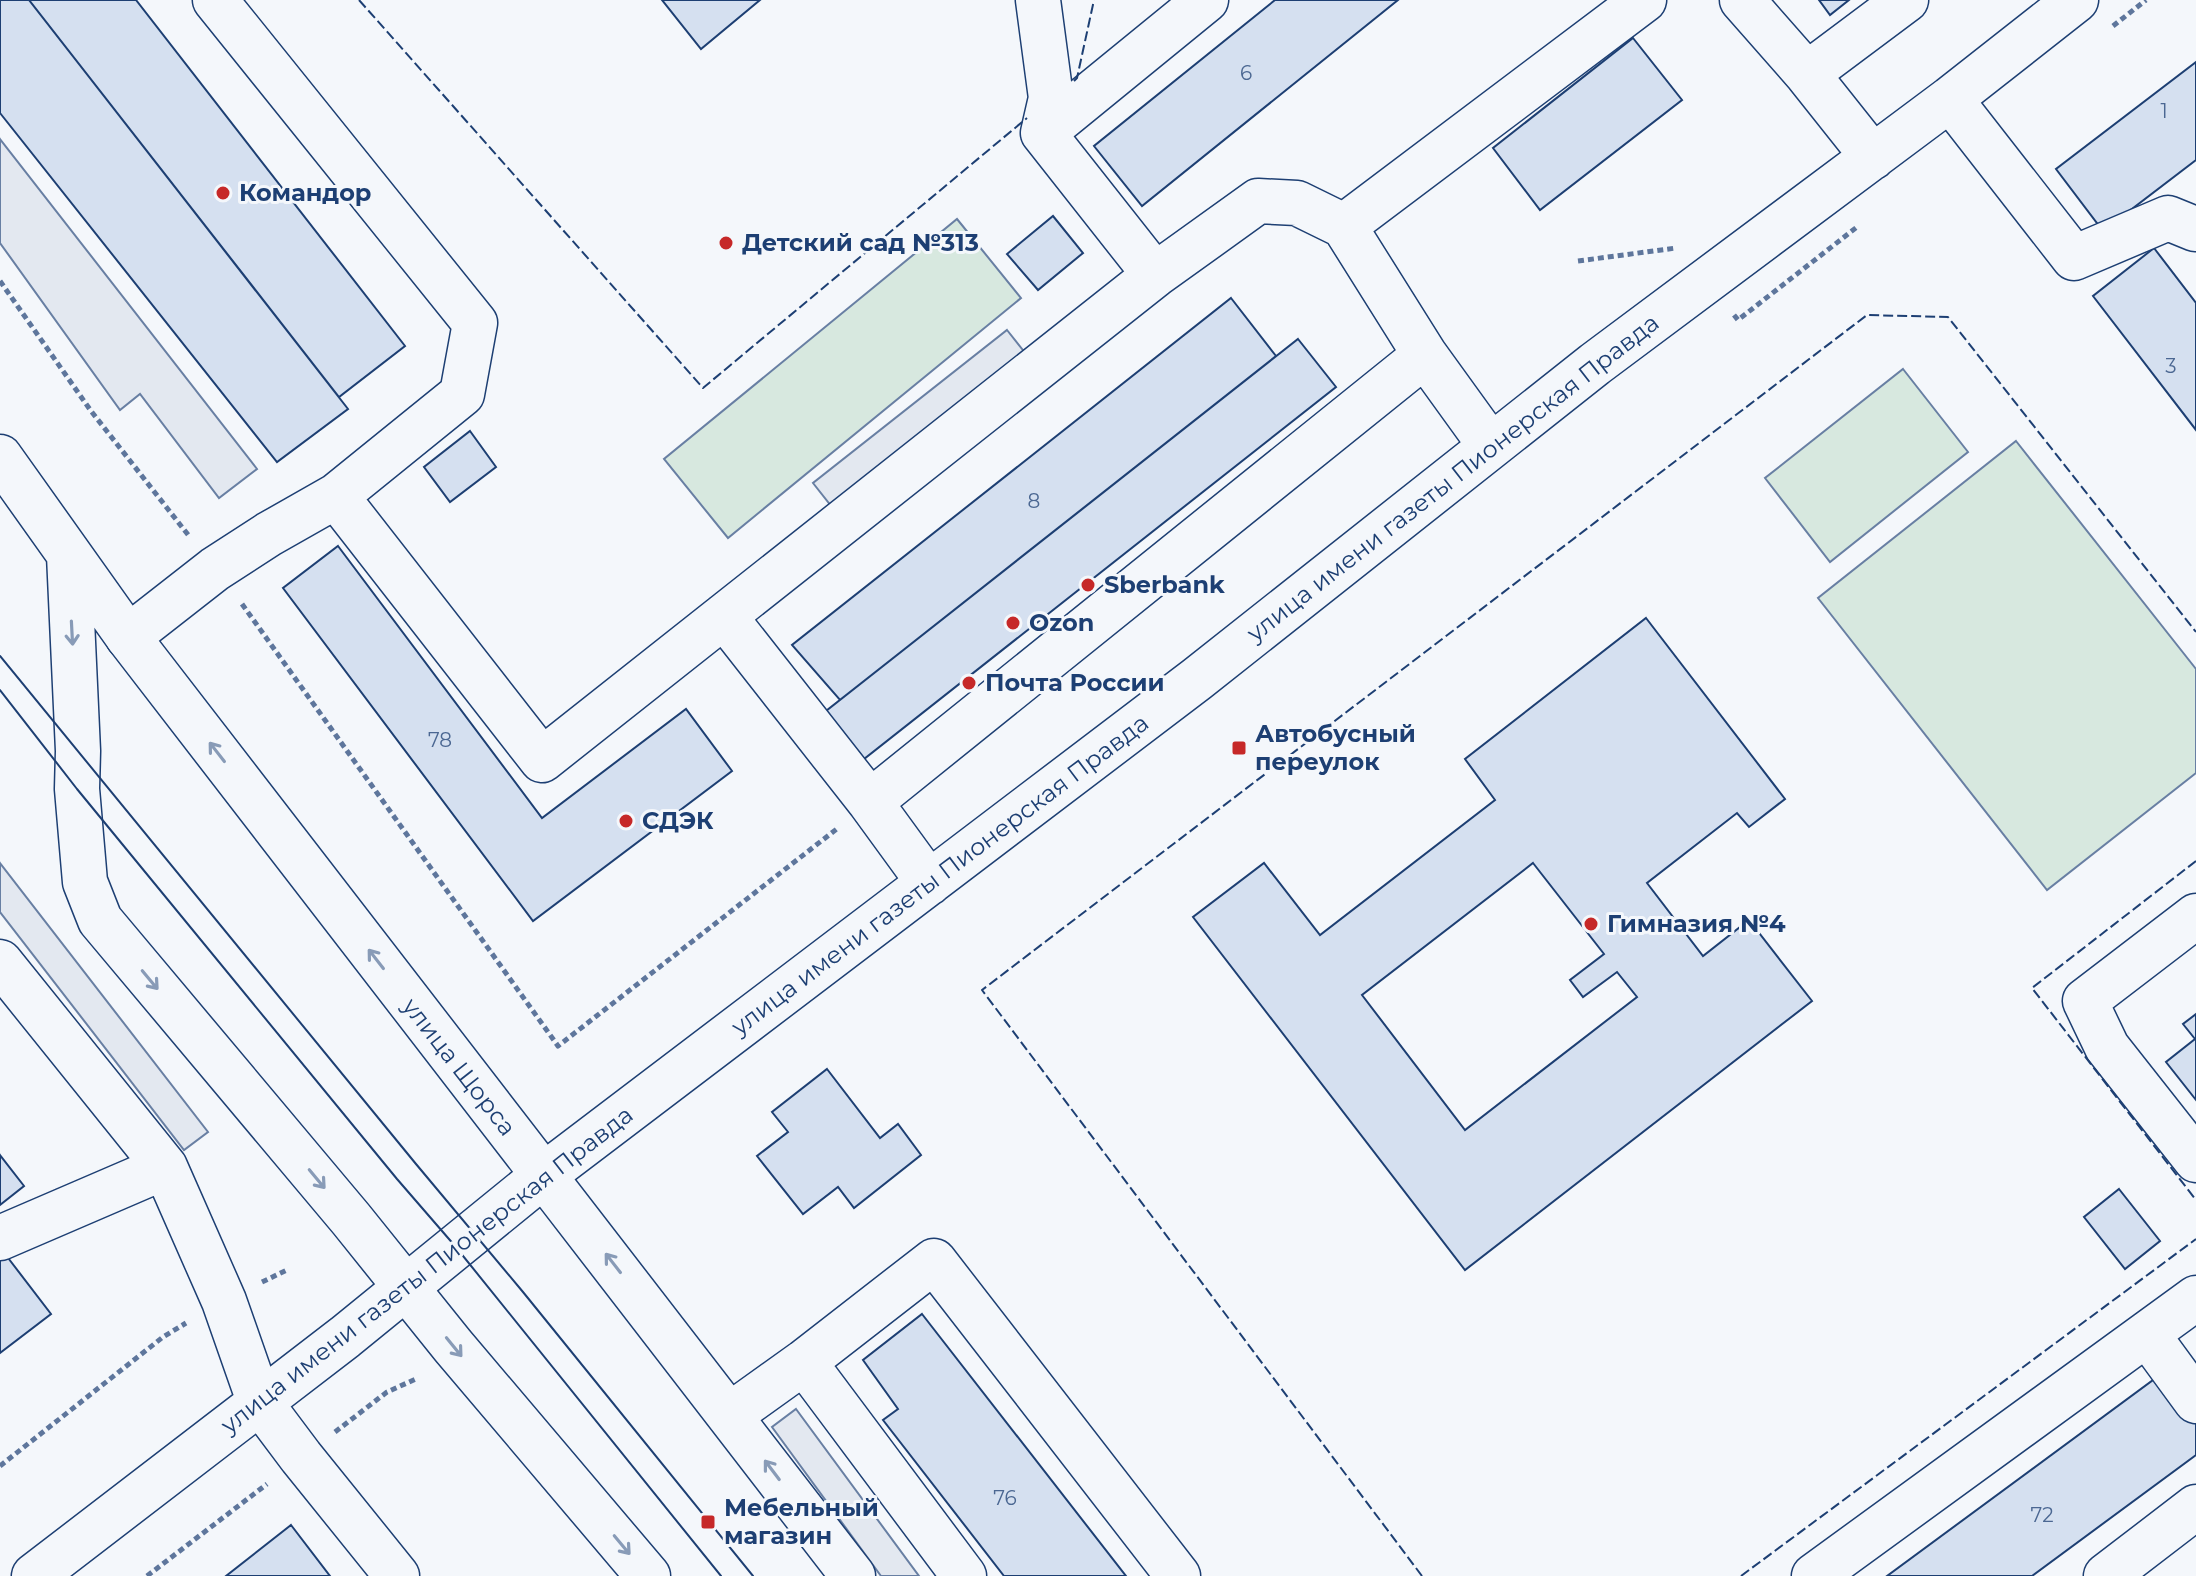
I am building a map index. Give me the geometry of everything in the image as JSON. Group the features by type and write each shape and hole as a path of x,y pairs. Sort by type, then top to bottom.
{"street":[{"path":"128,637 215,569 336,496 462,394 475,323 215,0"},
{"path":"1038,0 1051,98 1043,133"},
{"path":"1043,133 1206,0"},
{"path":"1344,226 1644,0"},
{"path":"1742,0 1807,74 1873,157"},
{"path":"1807,74 1906,0"},
{"name":"улица имени газеты Пионерская Правда","path":"34,1576 345,1337 544,1175 1197,679 1595,364 1950,99 2076,0"},
{"path":"1950,99 2074,258 2168,218 2196,229"},
{"path":"1043,133 1155,275"},
{"path":"336,496 542,760 1155,275 1258,201 1297,203 1344,226 1425,355 1490,445"},
{"path":"870,802 1425,355"},
{"name":"улица Щорса","path":"0,457 128,637 853,1576"},
{"path":"69,555 77,789 85,882 100,920 648,1576"},
{"path":"724,616 870,802 929,883"},
{"path":"2196,916 2085,1001 2107,1047 2196,1160"},
{"path":"0,962 165,1167 224,1301 259,1401 397,1576"},
{"path":"0,1238 165,1167"},
{"path":"730,1415 934,1261 1178,1576"},
{"path":"1814,1576 2196,1298"},
{"path":"2147,1334 2196,1401"},
{"path":"804,1362 964,1576"},
{"path":"2106,1576 2196,1507"}],"path":[{"path":"0,281 91,411 240,601 558,1046 870,802"},
{"path":"0,1466 163,1337 224,1301 289,1269"}],"shaded area":[{"path":"0,139 257,469 219,498 140,394 120,410 0,243"},
{"path":"957,219 1021,298 728,538 664,459"},
{"path":"1007,330 1026,354 832,507 813,483"},
{"path":"1903,369 1968,452 1830,562 1765,478"},
{"path":"2016,441 2196,669 2196,773 2047,890 1818,598"},
{"path":"0,863 208,1132 184,1150 0,912"},
{"path":"796,1409 919,1576 881,1576 772,1427"}],"building":[{"path":"0,0 29,0 348,409 277,462 0,113"},
{"path":"29,0 136,0 405,346 339,397"},
{"path":"662,0 760,0 701,49"},
{"path":"1275,0 1398,0 1142,206 1094,146"},
{"path":"1819,0 1849,0 1830,15"},
{"path":"1633,38 1682,100 1540,210 1493,148"},
{"path":"2196,62 2196,160 2103,231 2056,169"},
{"path":"1053,216 1083,253 1038,290 1007,254"},
{"path":"2154,248 2196,303 2196,430 2093,296"},
{"path":"1231,298 1276,356 840,700 792,645"},
{"path":"1298,339 1336,387 864,759 826,711"},
{"path":"470,431 496,467 450,502 424,467"},
{"path":"338,546 542,818 686,709 732,771 533,921 283,588"},
{"path":"1646,618 1785,799 1749,827 1737,813 1647,883 1703,956 1749,920 1812,1001 1465,1270 1193,917 1264,863 1320,935 1495,800 1465,759","holes":["1533,863 1604,954 1570,980 1583,997 1617,972 1637,997 1465,1130 1362,995"]},
{"path":"2196,1014 2196,1100 2166,1062 2195,1039 2183,1024"},
{"path":"827,1069 880,1138 898,1124 921,1155 854,1208 838,1187 803,1214 757,1156 788,1132 772,1112"},
{"path":"0,1155 24,1186 0,1205"},
{"path":"2119,1189 2160,1241 2125,1269 2084,1217"},
{"path":"2,1250 51,1314 0,1353 0,1252"},
{"path":"922,1314 1126,1576 1004,1576 883,1420 898,1409 863,1360"},
{"path":"2164,1372 2196,1415 2196,1455 2032,1576 1887,1576"},
{"path":"291,1525 330,1576 226,1576"}],"tram line":[{"path":"0,656 753,1576"},
{"path":"0,690 77,789 455,1246 721,1576"}],"fence":[{"path":"359,0 703,388 1027,118"},
{"path":"1074,81 1094,0"},
{"path":"1422,1576 982,990 1867,315 1948,317 2196,632"},
{"path":"2196,861 2032,988 2196,1200"},
{"path":"1741,1576 2196,1239"}],"place":[{"name":"Командор","path":"223,193"},
{"name":"Детский сад №313","path":"726,243"},
{"name":"Sberbank","path":"1088,585"},
{"name":"Ozon","path":"1013,623"},
{"name":"Почта России","path":"969,683"},
{"name":"Автобусный переулок","path":"1239,748"},
{"name":"СДЭК","path":"626,821"},
{"name":"Гимназия №4","path":"1591,924"},
{"name":"Мебельный магазин","path":"708,1522"}]}
